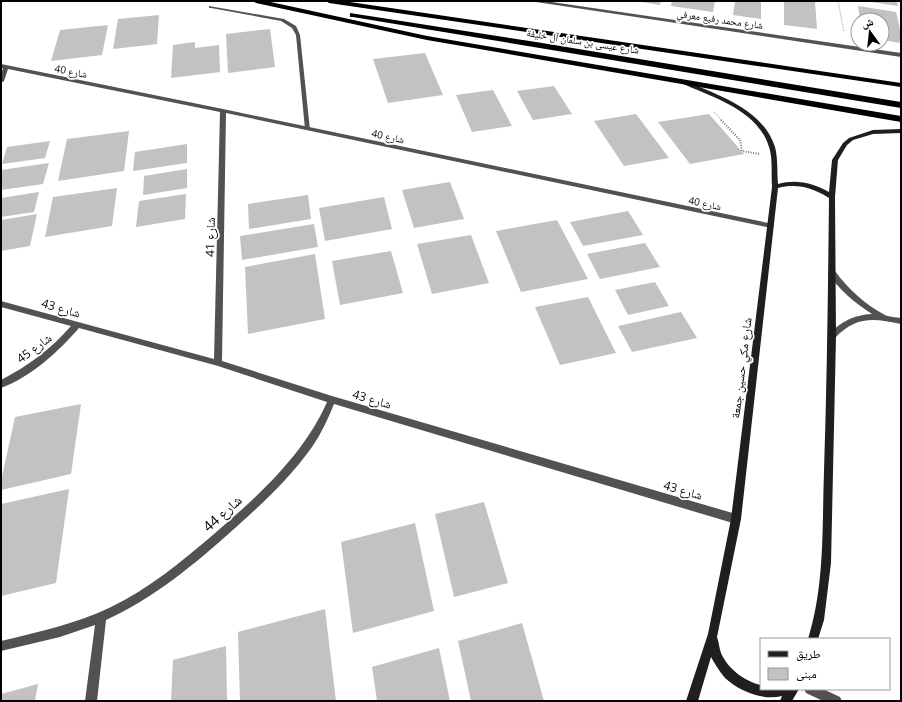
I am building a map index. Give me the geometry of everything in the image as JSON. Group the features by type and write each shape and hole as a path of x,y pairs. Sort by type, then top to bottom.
{"highway":[{"path":"256,1 427,38 901,120"},
{"name":"شارع عيسى بن سلمان آل خليفة","path":"261,1 536,44 901,105"},
{"name":"شارع عيسى بن سلمان آل خليفة","path":"329,1 402,13 756,62 901,85"},
{"path":"362,1 402,13"},
{"path":"756,62 901,77"}],"street":[{"name":"شارع محمد رفيع معرفي","path":"536,1 901,55"},
{"path":"211,7 282,20 294,27 298,35 308,129"},
{"path":"1,81 4,67"},
{"name":"شارع 40","path":"4,67 223,111 771,226"},
{"name":"شارع مكي حسين جمعة","path":"683,82 734,105 762,128 769,138 772,147 775,186 736,519 713,634 692,701"},
{"name":"شارع 41","path":"218,363 223,111"},
{"path":"813,638 819,620 826,563 832,336 832,197 835,160 845,144 861,135 873,132 901,131"},
{"path":"775,186 785,183 803,184 822,190 832,197"},
{"path":"832,273 840,285 852,297 884,317"},
{"name":"شارع 43","path":"1,304 218,363 332,400 736,519"},
{"path":"832,336 840,326 852,320 867,317 884,317 901,321"},
{"name":"شارع 45","path":"1,384 27,369 55,348 77,325"},
{"name":"شارع 44","path":"1,646 61,631 101,617 117,610 163,581 222,533 261,498 292,465 309,445 332,400"},
{"path":"91,701 101,617"},
{"path":"713,634 715,656 720,668 737,687 747,694 759,698 770,699 779,696 788,690"},
{"path":"786,701 792,690"},
{"path":"812,690 836,701"}],"path":[{"path":"838,1 847,47"}],"building":[{"path":"636,1 661,1 660,5"},
{"path":"672,1 715,1 713,12 671,6"},
{"path":"735,1 761,1 761,19 733,15"},
{"path":"784,1 815,1 817,29 784,25"},
{"path":"897,1 898,6 871,2"},
{"path":"858,6 896,12 901,33 901,43 890,41 890,12 859,12"},
{"path":"159,15 157,44 113,49 118,19"},
{"path":"108,25 102,55 51,61 60,30"},
{"path":"270,29 275,67 228,73 226,34"},
{"path":"195,42 195,48 219,45 220,72 171,78 173,45"},
{"path":"425,53 443,95 388,103 373,59"},
{"path":"554,86 572,114 533,120 517,91"},
{"path":"493,90 512,126 472,132 456,95"},
{"path":"636,114 669,158 624,166 594,121"},
{"path":"709,114 744,154 690,164 658,122"},
{"path":"129,131 124,171 58,181 67,139"},
{"path":"50,141 45,158 2,164 7,147"},
{"path":"187,144 187,163 133,171 135,152"},
{"path":"49,163 43,184 1,190 1,170"},
{"path":"187,169 187,188 143,195 144,176"},
{"path":"450,182 464,219 414,228 402,190"},
{"path":"117,188 112,226 45,237 53,197"},
{"path":"39,192 34,212 1,217 1,198"},
{"path":"186,194 185,219 136,227 139,201"},
{"path":"308,195 311,219 249,229 248,204"},
{"path":"384,197 392,229 325,241 319,208"},
{"path":"628,211 643,235 583,246 570,222"},
{"path":"37,214 30,246 1,251 1,220"},
{"path":"557,220 588,279 521,292 496,231"},
{"path":"314,224 318,247 242,260 240,236"},
{"path":"471,235 489,283 432,294 417,244"},
{"path":"645,243 660,267 600,279 587,254"},
{"path":"391,251 403,293 340,305 332,261"},
{"path":"315,254 325,319 248,334 245,267"},
{"path":"655,282 669,306 628,315 615,290"},
{"path":"588,297 616,353 560,365 535,307"},
{"path":"681,312 697,338 632,352 618,326"},
{"path":"81,404 71,474 1,490 1,481 15,417"},
{"path":"69,489 56,583 1,596 1,504"},
{"path":"484,502 508,583 454,597 435,514"},
{"path":"415,523 434,611 353,633 341,542"},
{"path":"325,609 336,701 240,701 238,632"},
{"path":"522,623 544,701 471,701 458,641"},
{"path":"226,646 227,701 171,701 173,660"},
{"path":"439,648 450,701 377,701 372,667"},
{"path":"38,684 35,701 1,701 1,694"}]}
